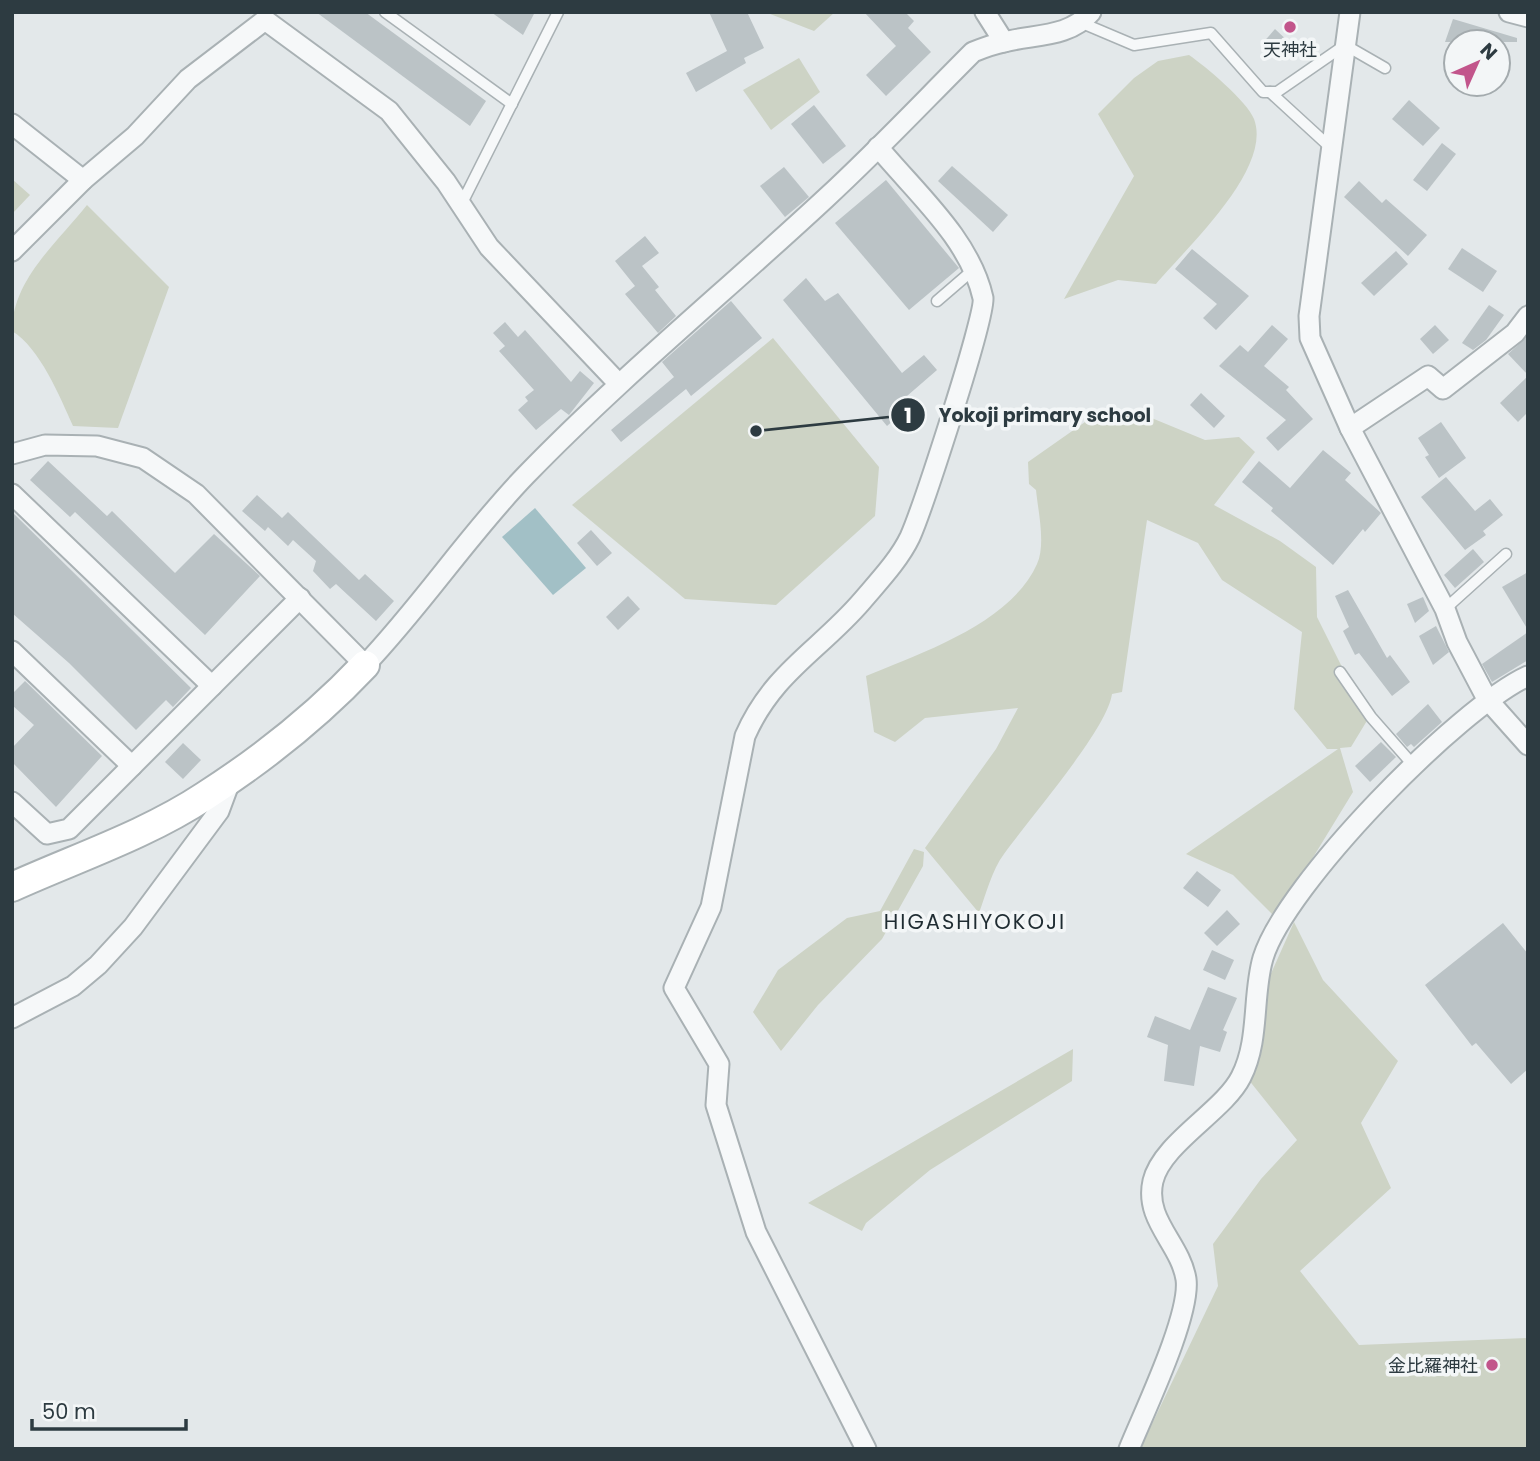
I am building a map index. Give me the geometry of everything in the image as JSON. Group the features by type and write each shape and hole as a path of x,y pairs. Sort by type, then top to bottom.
{"street":[{"path":"985,12 1004,42"},
{"path":"1350,12 1331,147 1309,327 1310,338 1350,428 1445,609 1457,642 1487,699 1528,745"},
{"path":"1509,12 1528,17"},
{"path":"12,251 83,180 135,136 188,79 267,16 389,111 461,205 488,247 618,383"},
{"path":"12,887 152,825 204,797 260,760 328,703 365,665 411,614 478,527 618,383 827,197 973,52 1004,42 1053,34 1086,18"},
{"path":"12,124 83,180"},
{"path":"866,1449 756,1232 716,1105 719,1065 674,988 711,907 745,736 755,713 775,684 859,604 909,538 936,464 984,302 967,254 878,147"},
{"path":"1350,428 1428,376 1443,389 1515,333 1528,316"},
{"path":"12,454 45,445 97,446 143,458 197,494 365,665"},
{"path":"12,494 212,686"},
{"path":"12,802 47,834 69,829 300,598"},
{"path":"12,650 132,766"},
{"path":"1129,1449 1181,1318 1186,1280 1153,1213 1151,1195 1154,1178 1164,1161 1241,1078 1252,1043 1263,959 1275,929 1383,794 1487,699 1528,677"},
{"path":"12,1018 73,986 133,927 219,811 232,776"}],"lane":[{"path":"384,12 512,104"},
{"path":"461,205 558,12"},
{"path":"1086,18 1134,45 1211,33 1263,92 1277,92 1345,45 1385,68"},
{"path":"1270,92 1331,147"},
{"path":"937,302 974,269"},
{"path":"1445,609 1506,554"},
{"path":"1340,672 1371,717 1414,766"}],"shaded area":[{"path":"765,12 835,12 814,31"},
{"path":"1189,55 1215,75 1250,112 1254,119 1256,139 1251,161 1223,207 1156,284 1118,280 1064,299 1134,176 1098,114 1134,78 1158,61"},
{"path":"799,58 820,92 771,130 743,90"},
{"path":"12,179 30,195 12,214"},
{"path":"87,205 169,287 118,428 73,426 40,361 32,349 12,331 19,295 28,279 38,263"},
{"path":"773,338 879,467 875,516 776,605 685,599 572,505"},
{"path":"1137,412 1205,440 1239,437 1255,452 1214,505 1280,541 1316,567 1317,617 1368,719 1351,747 1340,748 1353,792 1276,918 1233,875 1186,854 1338,749 1327,749 1294,709 1302,632 1222,580 1198,543 1147,520 1122,692 1112,694 1107,710 1082,751 1000,860 979,913 925,848 996,749 1018,708 925,718 895,742 874,732 866,676 962,634 1007,603 1024,585 1040,556 1040,517 1036,490 1029,484 1028,462 1095,415"},
{"path":"914,849 924,852 923,866 882,939 818,1005 781,1051 753,1012 778,970 847,918 880,911"},
{"path":"1294,922 1323,980 1398,1061 1361,1123 1391,1188 1300,1271 1359,1345 1528,1338 1528,1449 1140,1449 1218,1286 1213,1244 1261,1179 1297,1140 1248,1079 1260,998"},
{"path":"1073,1049 1072,1081 930,1170 866,1223 862,1231 808,1203"}],"water":[{"path":"535,508 586,568 553,595 502,537"}],"building":[{"path":"316,12 365,12 486,101 470,126"},
{"path":"491,12 535,12 523,35"},
{"path":"709,12 747,12 764,48 744,58 746,63 696,92 686,73 727,51"},
{"path":"864,12 905,12 914,21 908,28 931,52 886,96 866,75 896,46"},
{"path":"1453,19 1483,28 1450,28"},
{"path":"1275,29 1291,44 1277,59 1261,45"},
{"path":"1409,100 1440,128 1423,146 1392,119"},
{"path":"814,105 846,146 823,164 791,124"},
{"path":"1442,143 1456,154 1427,191 1413,180"},
{"path":"952,166 1008,215 993,232 938,181"},
{"path":"784,167 809,197 785,217 760,186"},
{"path":"886,180 959,268 909,310 835,223"},
{"path":"1359,181 1382,203 1386,199 1427,235 1408,256 1344,197"},
{"path":"645,236 659,253 642,266 659,287 655,290 676,316 658,333 625,294 635,286 615,261"},
{"path":"1462,248 1497,271 1483,292 1448,269"},
{"path":"1192,249 1249,296 1216,330 1203,318 1217,304 1175,269"},
{"path":"1396,251 1408,264 1374,296 1361,283"},
{"path":"806,278 825,301 838,293 902,373 924,355 937,370 907,396 913,403 887,426 783,300"},
{"path":"731,301 762,338 691,396 686,389 621,442 611,430 674,377 662,362"},
{"path":"1489,305 1504,315 1486,340 1473,350 1462,343"},
{"path":"505,322 518,337 525,330 571,382 580,371 594,383 569,415 561,409 536,430 518,410 528,401 525,397 534,390 499,351 505,346 493,333"},
{"path":"1272,325 1288,339 1264,366 1289,387 1286,390 1313,419 1278,451 1266,438 1286,420 1219,366 1240,345 1248,352"},
{"path":"1435,325 1449,340 1433,354 1420,339"},
{"path":"1528,336 1528,375 1508,354"},
{"path":"1528,376 1528,412 1518,422 1500,403"},
{"path":"1201,393 1225,416 1214,428 1190,405"},
{"path":"1441,422 1466,458 1439,478 1425,457 1429,455 1418,438"},
{"path":"1323,450 1351,473 1345,480 1381,513 1365,532 1363,529 1333,565 1242,482 1259,461 1290,488"},
{"path":"48,461 107,516 112,511 175,573 214,534 260,576 205,635 75,512 70,517 30,480"},
{"path":"1446,477 1475,511 1490,499 1503,515 1483,531 1486,535 1465,550 1421,497"},
{"path":"257,495 282,518 288,512 359,580 365,574 394,601 376,621 336,584 330,589 313,571 316,561 293,540 288,546 268,527 265,531 242,511"},
{"path":"12,512 191,688 173,707 166,700 136,730 69,663 12,613"},
{"path":"591,530 612,553 597,566 577,543"},
{"path":"1473,549 1484,562 1455,588 1444,575"},
{"path":"1528,572 1528,630 1502,587"},
{"path":"1348,590 1387,658 1390,655 1410,682 1392,696 1359,653 1355,655 1343,631 1349,627 1335,596"},
{"path":"628,596 640,609 618,630 606,617"},
{"path":"1423,597 1429,611 1415,623 1407,604"},
{"path":"1436,626 1449,652 1433,665 1419,636"},
{"path":"1528,632 1528,660 1492,682 1482,664"},
{"path":"25,681 102,756 56,807 12,762 12,748 34,725 12,705 12,694"},
{"path":"1428,704 1442,722 1414,747 1411,744 1407,747 1396,734"},
{"path":"1381,742 1396,757 1370,782 1355,766"},
{"path":"183,743 201,760 183,779 165,762"},
{"path":"1197,871 1221,890 1208,907 1183,888"},
{"path":"1227,910 1240,924 1217,946 1204,933"},
{"path":"1503,923 1528,954 1528,1069 1511,1084 1476,1043 1472,1046 1425,985"},
{"path":"1212,950 1234,960 1225,980 1203,970"},
{"path":"1208,987 1237,998 1223,1030 1227,1032 1220,1052 1200,1046 1194,1086 1164,1081 1168,1045 1147,1037 1155,1016 1190,1030"}],"place":[{"name":"天神社","path":"1290,27"},
{"name":"Yokoji primary school","path":"756,431"},
{"name":"金比羅神社","path":"1492,1365"}],"district":[{"name":"HIGASHIYOKOJI","path":"975,921"}]}
